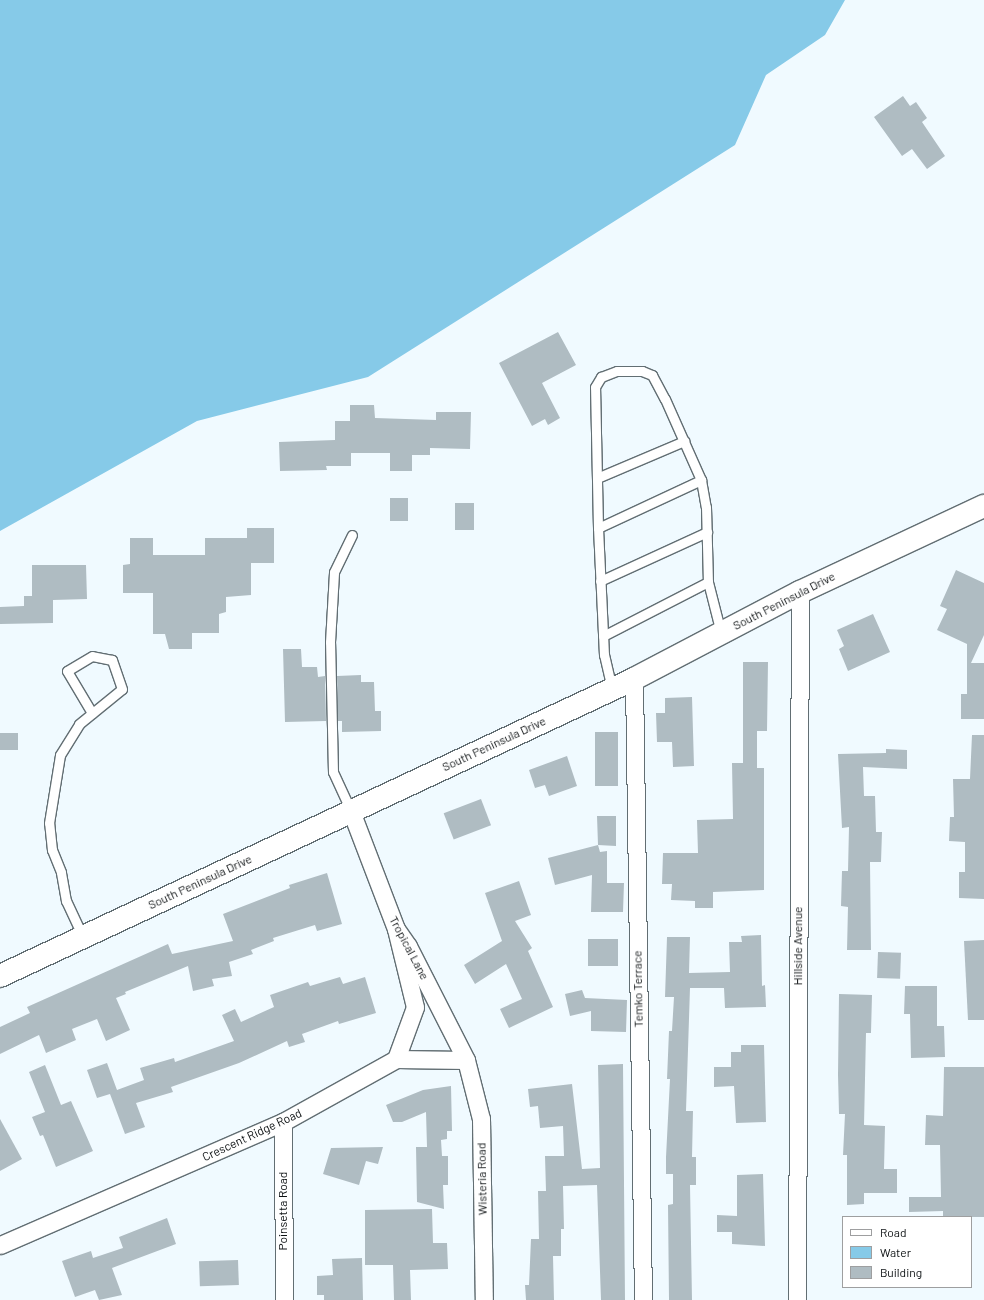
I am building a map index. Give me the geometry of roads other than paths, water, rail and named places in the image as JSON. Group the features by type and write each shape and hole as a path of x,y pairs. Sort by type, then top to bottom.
{"main road":[{"name":"South Peninsula Drive","path":"0,976 634,679 800,592 984,506"}],"street":[{"name":"Hillside Avenue","path":"797,1300 800,592"},
{"name":"Temko Terrace","path":"634,679 642,1300"},
{"name":"Tropical Lane","path":"351,811 396,929 408,946 466,1060"},
{"path":"396,929 415,1007 396,1059 466,1060"},
{"name":"Crescent Ridge Road","path":"0,1245 283,1122 396,1059"},
{"name":"Wisteria Road","path":"466,1060 481,1119 484,1300"},
{"name":"Poinsetta Road","path":"283,1122 284,1300"}],"lane":[{"path":"612,689 604,655 598,528 595,387 601,377 617,372 642,372 652,375 684,441 700,480 706,507 708,582 721,633"},
{"path":"598,478 684,441"},
{"path":"598,528 700,480"},
{"path":"600,581 707,532"},
{"path":"351,811 333,772 330,642 334,572 352,535"},
{"path":"603,636 708,582"},
{"path":"83,937 66,902 61,872 52,850 49,823 60,755 78,724 92,713 122,689 112,660 92,656 67,672 92,713"}],"water":[{"path":"0,0 845,0 825,35 766,75 735,145 368,377 197,421 0,531"}]}
